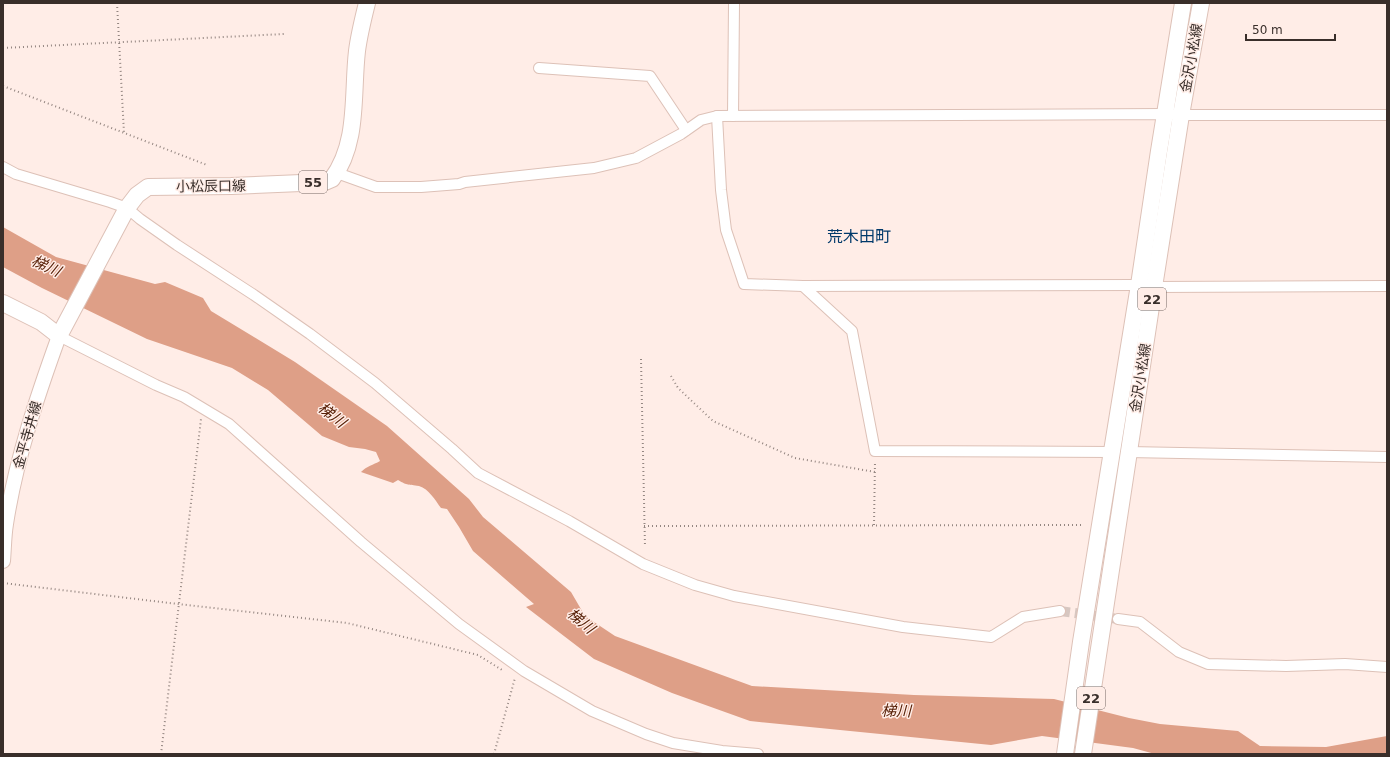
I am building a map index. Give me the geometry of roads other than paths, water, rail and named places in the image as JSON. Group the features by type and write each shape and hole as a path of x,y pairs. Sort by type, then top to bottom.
{"main road":[{"name":"55","path":"337,173 348,145 351,131 357,50 367,3"},
{"name":"金沢小松線","path":"1065,754 1081,642 1120,452 1146,286 1165,114 1183,3"},
{"name":"金沢小松線","path":"1146,286 1181,115 1201,3"},
{"name":"小松辰口線","path":"61,333 126,211 137,195 148,187 230,186 325,182 332,179 337,173"},
{"path":"3,303 61,333"},
{"name":"金平寺井線","path":"3,561 6,526 14,482 26,432 61,333"},
{"name":"金沢小松線","path":"1083,754 1106,596 1120,452"}],"street":[{"path":"733,116 734,3"},
{"path":"539,68 650,76 686,130"},
{"path":"337,173 376,187 421,187 594,168 636,158 701,120 717,116 1165,114 1387,115"},
{"path":"717,116 721,190 726,230 744,284 803,286 1387,286"},
{"path":"3,167 16,174 110,202 126,211 254,295 316,338 375,382 478,473 568,521 643,564 695,585 734,596 903,627 990,637 1023,617 1060,611"},
{"path":"803,286 852,332 875,451 1120,452 1387,457"},
{"path":"61,333 156,385 184,397 229,424 361,542 459,624 524,671 592,711 646,734 673,743 722,751 758,754"},
{"path":"1118,619 1140,622 1179,652 1208,664 1286,666 1345,664 1387,667"}],"water":[{"name":"梯川","path":"3,227 56,257 155,284 165,282 203,298 211,311 295,362 387,426 469,499 483,517 571,592 585,616 615,636 752,686 914,695 1054,699 1129,718 1160,724 1238,731 1260,746 1326,747 1387,736 1387,754 1155,754 1133,748 1042,736 991,745 750,721 672,693 594,659 526,607 534,604 473,551 447,509 441,508 432,495 423,487 406,484 398,480 393,483 361,472 380,461 376,452 349,447 322,436 268,390 232,368 147,339 42,288 3,267"}],"tunnel":[{"path":"1060,611 1118,619"}],"district":[{"name":"荒木田町","path":"859,236"}]}
